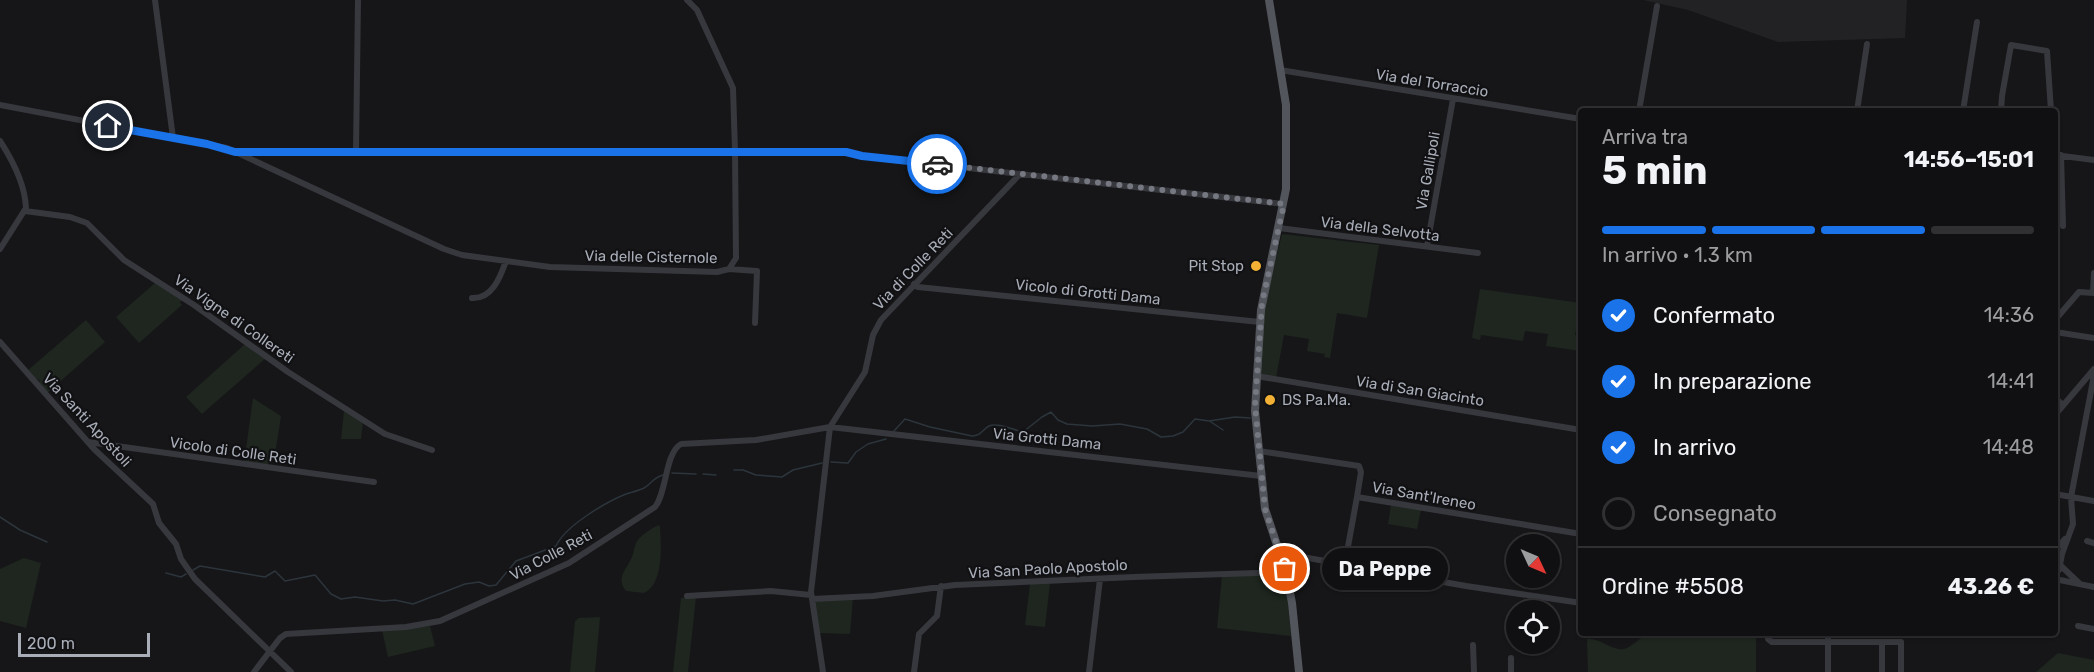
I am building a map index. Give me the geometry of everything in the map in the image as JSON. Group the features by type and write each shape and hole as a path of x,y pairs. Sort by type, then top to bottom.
{"main road":[{"path":"1269,0 1286,115 1286,189 1260,322 1255,411 1266,513 1286,572 1293,608 1299,672"}],"street":[{"path":"155,0 173,138"},
{"path":"356,151 358,0"},
{"name":"Via delle Cisternole","path":"0,105 235,152 444,249 462,255 550,267 717,272 729,269 736,258 733,88 697,10 687,0"},
{"path":"1640,108 1657,6"},
{"path":"1963,108 1977,22"},
{"path":"1857,108 1867,44"},
{"path":"2001,108 2011,45 2047,51 2050,108"},
{"name":"Via del Torraccio","path":"1280,70 1578,119"},
{"name":"Via Gallipoli","path":"1427,246 1453,99"},
{"path":"0,141 14,163 26,201 25,211 0,249"},
{"path":"235,152 846,152 862,156 1284,204"},
{"path":"2064,226 2058,155 2094,160"},
{"name":"Via di Colle Reti","path":"830,428 865,372 876,326 1020,174"},
{"name":"Via Vigne di Collereti","path":"25,211 70,217 87,223 124,260 194,304 288,372 385,434 432,450"},
{"name":"Via della Selvotta","path":"1279,228 1478,253"},
{"path":"472,298 483,298 487,295 497,283 506,261"},
{"path":"729,269 757,271 755,323"},
{"path":"2058,316 2079,292 2093,293 2094,273"},
{"name":"Vicolo di Grotti Dama","path":"914,284 918,287 963,292 1260,322"},
{"path":"2058,333 2094,339"},
{"name":"Via Santi Apostoli","path":"0,342 88,442 153,504 159,523 176,544 182,559 195,579 291,672"},
{"path":"2058,411 2094,369"},
{"path":"2080,584 2058,562 2073,521 2071,497 2094,375"},
{"name":"Via di San Giacinto","path":"1256,376 1578,430"},
{"path":"2058,401 2063,405"},
{"path":"823,672 812,597 830,428"},
{"name":"Via Grotti Dama","path":"830,428 1261,476"},
{"name":"Via Colle Reti","path":"254,672 281,637 290,633 403,627 440,621 569,563 655,507 660,499 674,451 680,445 756,440 830,428"},
{"name":"Vicolo di Colle Reti","path":"88,442 375,482"},
{"name":"Via Sant'Ireneo","path":"1259,451 1359,466 1361,472 1357,496 1578,533"},
{"path":"2058,495 2094,501"},
{"path":"1345,563 1357,496"},
{"path":"2058,547 2069,534"},
{"path":"1280,553 1466,586 1578,603"},
{"name":"Via San Paolo Apostolo","path":"687,596 764,591 812,597 873,596 941,586 1286,572"},
{"path":"2058,578 2094,587"},
{"path":"1089,672 1100,579"},
{"path":"914,672 919,635 922,629 937,616 941,586"},
{"path":"2078,626 2094,629"},
{"path":"1768,636 1772,642 1901,642 1900,672"},
{"path":"1828,636 1828,672"},
{"path":"1882,642 1882,672"},
{"path":"1473,645 1474,672"},
{"path":"1511,658 1511,672"}],"shaded area":[{"path":"1643,0 1907,0 1905,38 1778,42 1688,10"},
{"path":"1282,234 1379,245 1367,318 1337,313 1330,358 1324,357 1325,354 1307,351 1309,339 1284,335 1276,378 1259,374 1263,312"},
{"path":"155,283 182,300 180,303 182,305 139,343 116,317"},
{"path":"1480,289 1578,303 1575,335 1578,336 1578,351 1546,346 1548,334 1525,331 1523,341 1481,335 1480,340 1472,338"},
{"path":"86,320 105,342 47,393 38,384 40,382 38,379 35,380 27,371"},
{"path":"245,344 266,358 202,414 186,397"},
{"path":"253,398 281,416 274,461 270,461 267,466 244,463"},
{"path":"344,411 363,422 361,439 341,439"},
{"path":"1391,505 1421,510 1417,529 1388,524"},
{"path":"659,525 661,554 655,582 644,593 626,591 622,578 636,543 649,530"},
{"path":"24,558 41,563 26,628 0,621 0,569"},
{"path":"1272,573 1286,579 1291,636 1217,628 1222,576"},
{"path":"1050,583 1045,627 1025,625 1030,584"},
{"path":"696,597 688,672 673,672 681,598"},
{"path":"853,598 850,634 819,633 814,603 818,600"},
{"path":"600,617 595,672 570,672 575,621 579,618"},
{"path":"430,626 435,646 388,657 382,630"},
{"path":"1643,636 1756,636 1756,672 1588,672 1587,639 1597,640 1617,649 1630,646"},
{"path":"2058,653 2094,660 2094,672 2036,672"}],"waterway":[{"path":"894,431 905,419 972,436 993,425 1023,432 1051,412 1058,420 1067,424 1092,426 1120,424 1147,429 1161,437 1183,432 1195,419 1209,421 1235,417 1250,418"},
{"path":"1211,422 1223,430"},
{"path":"831,462 848,463 856,452 868,444 886,439"},
{"path":"734,470 782,477 793,470 822,463"},
{"path":"672,473 696,474"},
{"path":"703,474 716,475"},
{"path":"193,570 200,566 265,577 275,571 285,581 315,575 331,594 341,599 355,597 383,601 395,600 413,604 465,584 479,582 489,586 496,585 516,561 556,546 568,531 597,509 626,494 644,488 663,475"},
{"path":"0,517 20,530 47,542"},
{"path":"166,573 181,577 186,574"}],"way so far":[{"path":"937,164 1284,204 1262,303 1255,406 1265,509 1285,569"}],"place":[{"name":"Pit Stop","path":"1256,266"},
{"name":"DS Pa.Ma.","path":"1270,400"},
{"name":"Da Peppe","path":"1285,569"}],"route":[{"path":"108,126 227,148 235,152 846,152 862,156 937,164"}]}
